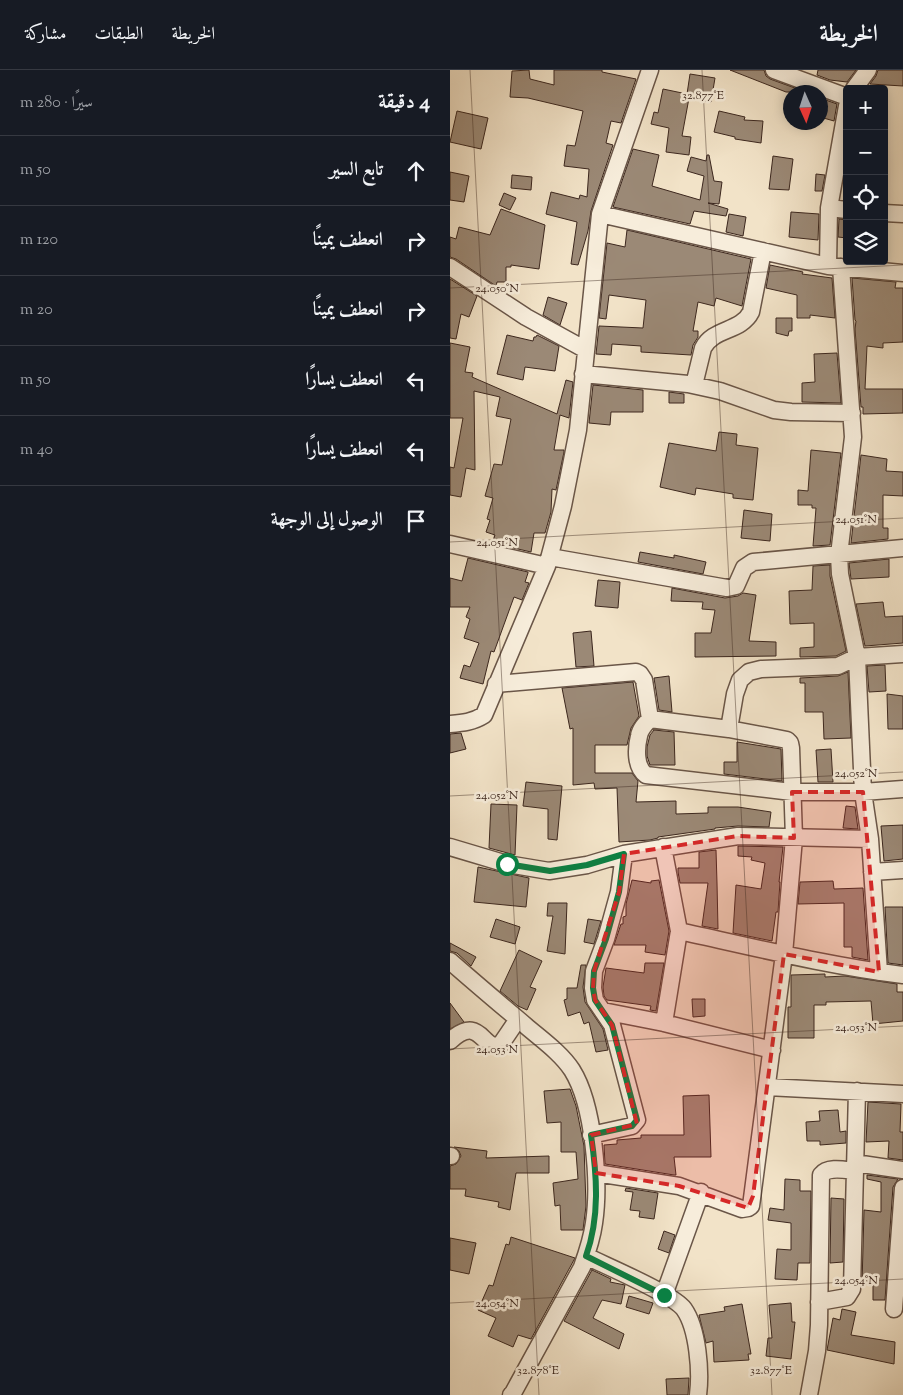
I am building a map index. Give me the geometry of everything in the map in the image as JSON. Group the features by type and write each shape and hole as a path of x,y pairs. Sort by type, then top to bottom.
{"street":[{"path":"450,724 477,720 484,714 548,561 563,506 578,430 600,214 650,70"},
{"path":"774,70 843,96"},
{"path":"857,85 868,70"},
{"path":"843,129 829,208 853,436 840,555 840,574 857,657 863,792 870,839 879,972"},
{"path":"829,208 843,210"},
{"path":"888,213 903,214"},
{"path":"600,214 834,267 903,274"},
{"path":"694,385 706,342 747,321 751,312 763,251"},
{"path":"450,268 526,317 586,350"},
{"path":"583,374 694,385 729,394 774,410 852,414"},
{"path":"450,544 727,588 736,586 744,568 753,562 903,548"},
{"path":"729,729 735,694 740,680 749,672 761,669 838,666 857,657 903,654"},
{"path":"496,684 636,672 644,680 650,719"},
{"path":"596,1173 679,1186 701,1192 742,1208 751,1206 784,954 794,838 790,743 787,740 729,729 650,719"},
{"path":"650,719 643,726 639,736 638,763 641,772 646,775 792,792 863,792 903,789"},
{"path":"450,847 507,864 550,871 587,865 624,854 738,836 870,839"},
{"path":"663,847 679,931 664,1023"},
{"path":"591,1135 632,1126 637,1120 612,1025 595,1000 593,988 594,971 606,939 619,892 624,854"},
{"path":"872,872 903,870"},
{"path":"679,931 784,954 903,975"},
{"path":"450,961 549,1046 571,1069 581,1087 591,1135 596,1173 594,1223 586,1256 582,1267 514,1393 511,1395"},
{"path":"603,1011 664,1023 772,1050"},
{"path":"450,1041 458,1033 473,1030 492,1045 497,1046 501,1044 518,1019"},
{"path":"767,1087 903,1094"},
{"path":"819,1302 847,1298 852,1288 857,1092"},
{"path":"809,1395 817,1351 821,1175 829,1170 855,1167 903,1170"},
{"path":"894,1309 903,1188"},
{"path":"664,1295 701,1192"},
{"path":"586,1256 664,1295 683,1308 690,1323 696,1345 700,1383 698,1395"}],"highlighted area":[{"path":"792,792 863,792 879,972 784,954 753,1196 748,1208 679,1186 596,1173 591,1135 637,1124 612,1025 595,1000 593,988 594,971 619,892 624,854 738,836 794,838"}],"building":[{"path":"529,70 530,79 554,85 554,70 602,70 602,72 636,79 621,123 611,121 606,143 613,145 591,211 588,231 578,265 571,264 577,222 546,214 551,192 579,199 580,195 587,197 589,169 564,166 567,145 575,146 583,111 528,98 510,97 512,71"},
{"path":"730,70 764,70 766,76 770,79 787,85 783,85 783,91"},
{"path":"818,70 856,70 847,82 830,80 817,75"},
{"path":"878,70 903,70 903,86 870,84"},
{"path":"690,74 715,78 711,102 689,98 682,136 691,137 689,155 666,152 669,128 651,124 654,112 658,113 663,89 687,94"},
{"path":"828,101 837,104 834,121 828,119"},
{"path":"457,111 488,118 481,149 450,142"},
{"path":"719,111 745,117 744,120 763,121 761,143 735,139 735,137 714,132"},
{"path":"633,149 659,155 652,186 700,200 704,176 687,171 691,157 706,161 707,155 709,155 714,181 722,182 719,204 708,203 728,209 726,216 694,211 690,224 613,207"},
{"path":"773,156 793,159 789,190 769,189"},
{"path":"450,172 469,176 464,202 450,200"},
{"path":"816,174 825,175 822,191 815,191"},
{"path":"512,175 532,177 531,190 511,188"},
{"path":"504,193 516,198 510,210 499,205"},
{"path":"501,209 545,225 539,269 511,265 511,267 506,267 506,282 497,282 496,286 456,259 450,257 450,237 456,239 459,227 490,235"},
{"path":"791,212 819,214 818,240 789,237"},
{"path":"729,214 746,217 743,236 726,232"},
{"path":"839,219 843,220 843,238 838,237"},
{"path":"627,230 751,259 742,306 716,298 714,306 698,302 693,331 698,331 698,337 693,345 691,355 641,352 641,346 612,344 611,355 596,354 599,326 643,328 646,300 609,295 606,319 599,318 607,243 625,247"},
{"path":"770,265 803,272 802,274 832,278 835,318 810,315 810,318 797,318 797,295 766,288"},
{"path":"852,278 896,282 895,288 903,288 903,342 883,343 883,348 867,346 865,389 903,389 903,413 863,414"},
{"path":"450,279 477,296 469,317 461,314 456,339 450,338"},
{"path":"548,297 567,303 560,325 543,315"},
{"path":"776,318 792,318 792,331 789,331 788,336 776,333"},
{"path":"507,335 533,341 537,335 559,346 555,371 525,367 523,380 497,374"},
{"path":"450,343 470,347 465,372 473,373 472,377 557,414 566,380 573,382 569,418 560,415 554,450 564,450 564,452 556,490 552,489 551,512 545,533 534,533 531,552 492,543 495,535 486,532 490,520 487,519 493,498 485,496 494,464 502,465 511,419 496,416 500,397 474,391 475,470 466,468 461,497 450,495 450,467 454,468 463,418 450,418"},
{"path":"837,353 841,403 802,402 802,383 815,382 814,354"},
{"path":"593,385 643,390 643,412 611,412 610,425 589,423"},
{"path":"669,392 684,394 684,403 669,403"},
{"path":"719,432 737,434 736,445 758,448 753,500 733,498 733,494 696,488 695,495 660,487 669,443 716,451"},
{"path":"811,450 841,453 830,545 813,546 816,508 812,508 812,505 798,505 798,490 808,491"},
{"path":"861,455 887,459 886,471 903,472 903,496 883,495 883,528 888,528 888,539 851,543"},
{"path":"744,510 772,514 770,541 741,538"},
{"path":"640,552 674,558 674,555 706,562 703,574 638,562"},
{"path":"468,558 528,572 525,582 529,583 522,600 514,597 494,652 491,651 483,684 460,678 464,665 470,667 479,643 464,638 470,619 466,617 470,607 450,607 450,578 462,581"},
{"path":"889,559 889,577 851,579 849,563"},
{"path":"830,565 830,576 846,651 836,656 800,657 800,648 814,647 814,623 790,624 789,591 812,590 813,566"},
{"path":"598,580 620,582 618,608 595,606"},
{"path":"672,588 725,598 738,596 743,593 756,595 749,641 776,642 776,656 695,657 695,633 711,633 715,610 702,609 703,602 671,601"},
{"path":"883,602 885,617 903,616 903,643 865,646 856,604"},
{"path":"591,631 594,666 576,667 573,633"},
{"path":"885,665 886,691 869,692 867,666"},
{"path":"848,672 851,738 824,739 823,712 805,712 805,683 800,683 800,678 838,676"},
{"path":"669,676 672,712 659,710 654,678"},
{"path":"633,682 639,716 631,728 627,745 595,745 595,773 632,773 638,781 636,802 676,801 676,814 708,813 708,807 738,807 771,812 769,827 738,826 715,828 650,840 619,842 617,788 595,789 594,783 573,785 573,728 570,729 562,688"},
{"path":"887,694 903,696 903,729 888,729"},
{"path":"654,730 674,732 675,765 650,765 647,747 650,735"},
{"path":"461,733 466,749 450,753 450,734"},
{"path":"737,742 781,749 782,781 724,774 724,762 737,762"},
{"path":"831,749 833,782 818,782 816,750"},
{"path":"526,782 562,786 557,840 548,839 548,809 523,806"},
{"path":"491,804 517,805 515,855 489,848"},
{"path":"846,806 855,807 858,829 843,828"},
{"path":"903,825 903,859 884,861 881,826"},
{"path":"738,846 783,847 778,912 776,912 772,941 733,933 736,885 761,889 765,863 751,860 752,857 738,856"},
{"path":"716,850 718,929 702,926 708,883 680,883 678,872 678,868 699,868 699,852"},
{"path":"478,867 529,878 526,907 474,902"},
{"path":"632,880 651,883 651,881 659,880 669,931 665,955 645,952 646,945 614,945 621,924 623,924 623,917 626,916 626,904"},
{"path":"833,881 834,889 863,888 868,960 852,957 852,947 844,947 844,903 798,904 800,882"},
{"path":"548,903 567,903 565,954 547,951 553,916 547,916"},
{"path":"885,907 903,907 903,965 888,963"},
{"path":"496,919 520,927 515,944 490,937"},
{"path":"588,919 601,921 594,944 584,942"},
{"path":"450,943 476,957 471,966 457,953 450,951"},
{"path":"519,950 542,961 530,987 536,989 527,1010 518,1006 500,991"},
{"path":"645,963 664,963 656,1011 650,1010 651,1006 607,1000 604,996 603,987 606,968 644,973"},
{"path":"581,965 586,965 583,987 585,1002 603,1029 608,1050 596,1052 589,1022 584,1024 580,1012 568,1016 564,1000 567,999 567,988 577,988"},
{"path":"825,974 825,977 845,976 897,984 897,992 903,992 903,1021 873,1024 871,1001 826,1002 826,1005 814,1005 814,1038 788,1038 788,1007 791,1007 791,975"},
{"path":"692,999 705,999 705,1016 693,1017"},
{"path":"450,1003 464,1022 450,1029"},
{"path":"570,1089 576,1106 584,1146 586,1206 583,1230 561,1230 560,1205 555,1206 553,1183 578,1179 576,1152 561,1152 561,1122 547,1123 544,1091"},
{"path":"709,1095 711,1157 674,1157 676,1175 605,1164 604,1145 617,1144 617,1140 641,1138 641,1135 684,1135 683,1096"},
{"path":"868,1102 901,1104 900,1132 903,1132 903,1160 888,1158 889,1141 866,1142"},
{"path":"838,1110 840,1132 846,1131 846,1143 820,1145 820,1141 807,1141 806,1122 820,1121 819,1111"},
{"path":"454,1147 487,1151 486,1158 549,1156 549,1173 516,1173 510,1210 498,1207 499,1202 465,1196 466,1189 450,1189 450,1166 456,1164 461,1156"},
{"path":"867,1175 898,1179 893,1187 885,1300 873,1300 873,1285 862,1284 864,1210 881,1212 881,1182 867,1179"},
{"path":"785,1179 800,1180 800,1191 811,1191 810,1263 798,1263 797,1280 775,1279 777,1249 791,1250 791,1223 768,1220 770,1208 784,1210"},
{"path":"626,1188 658,1193 654,1219 639,1217 640,1211 630,1210 633,1192 625,1191"},
{"path":"831,1198 844,1199 843,1262 830,1263"},
{"path":"664,1231 675,1235 669,1253 658,1249"},
{"path":"511,1237 575,1258 531,1339 518,1335 513,1347 488,1336 496,1318 478,1310 489,1285 493,1286 506,1244 509,1245"},
{"path":"450,1238 476,1243 469,1274 450,1270"},
{"path":"592,1270 611,1279 610,1282 625,1285 621,1304 602,1300 593,1318 624,1334 619,1349 564,1321"},
{"path":"629,1296 653,1303 649,1314 626,1307"},
{"path":"791,1303 792,1322 795,1322 791,1359 766,1356 768,1338 772,1338 769,1305"},
{"path":"742,1304 751,1354 748,1354 749,1360 714,1362 713,1341 706,1343 699,1315 725,1311 724,1307"},
{"path":"842,1309 856,1312 851,1335 895,1342 894,1364 827,1350 833,1318 840,1320"},
{"path":"689,1378 688,1395 667,1395 666,1379"}],"route":[{"path":"507,864 550,871 587,865 624,854 619,892 606,939 594,971 593,988 595,1000 612,1025 637,1120 632,1126 591,1135 596,1173 594,1223 590,1246 586,1256 664,1295"}]}
